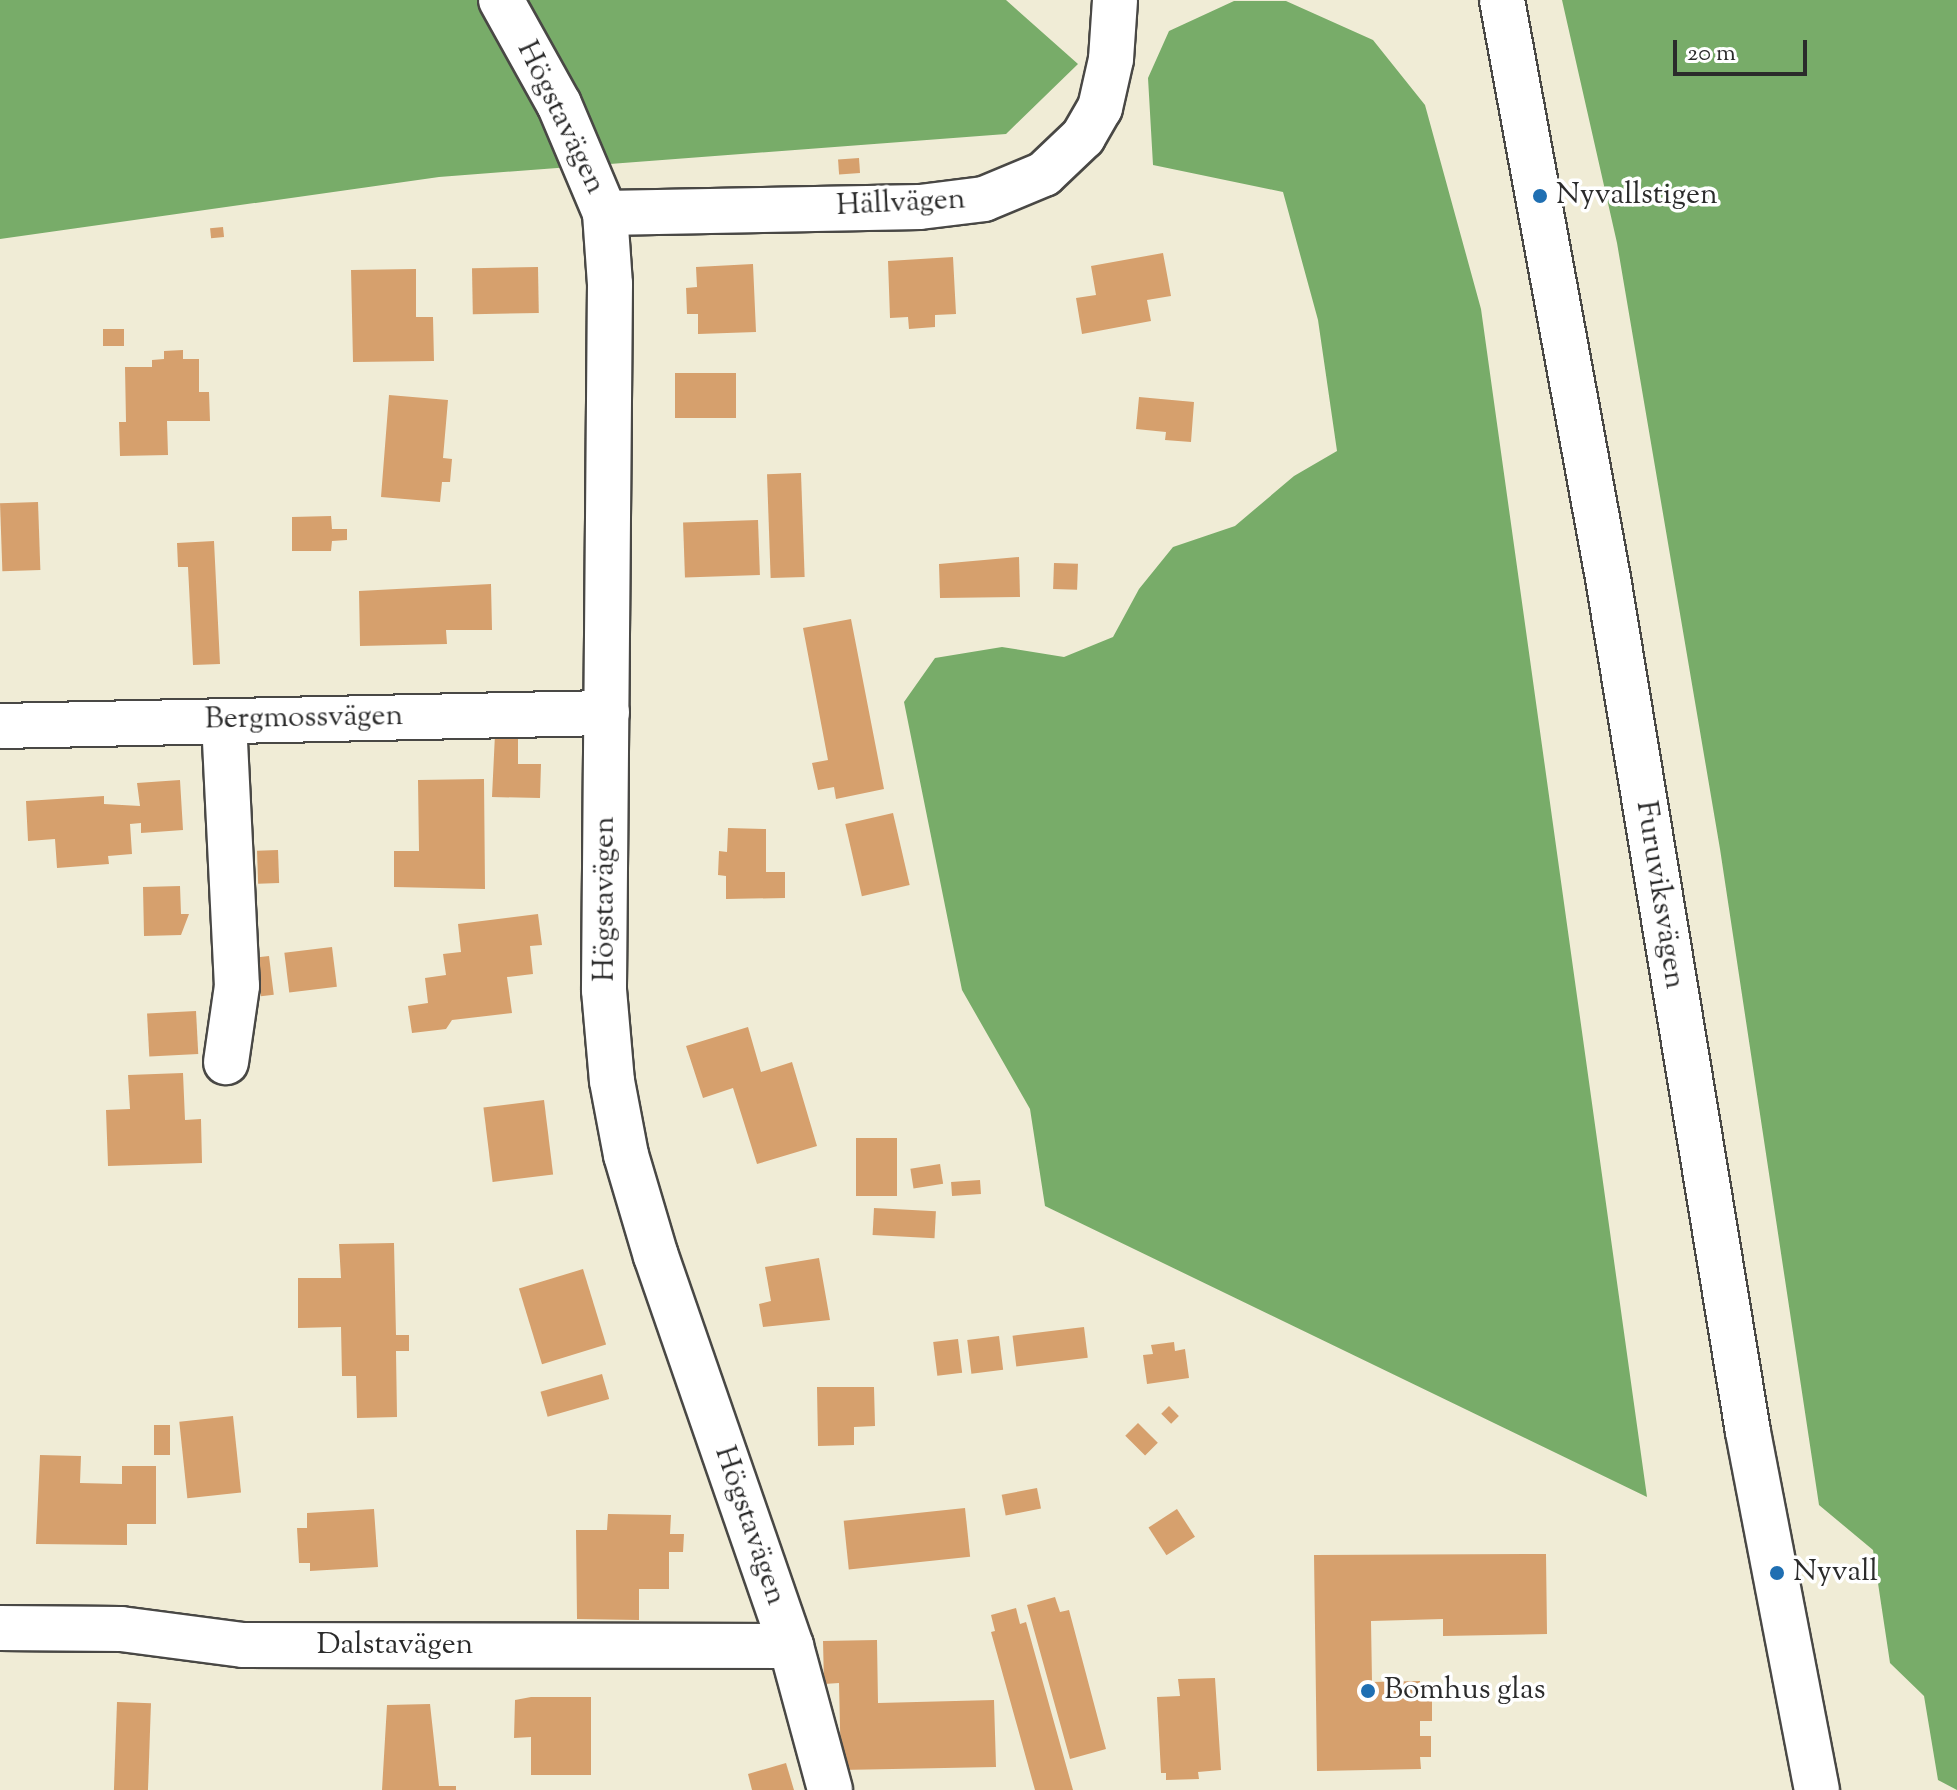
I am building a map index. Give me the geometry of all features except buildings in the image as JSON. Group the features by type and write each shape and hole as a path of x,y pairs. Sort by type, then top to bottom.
{"street":[{"name":"Högstavägen","path":"501,0 559,104 605,213 610,284 604,990 612,1081 626,1155 656,1256 791,1646 830,1790"},
{"name":"Hällvägen","path":"605,213 920,207 984,199 1044,174 1083,137 1100,108 1111,59 1115,0"},
{"name":"Furuviksvägen","path":"1502,0 1608,578 1748,1432 1817,1790"},
{"name":"Bergmossvägen","path":"0,726 607,713"},
{"path":"224,721 237,986 226,1062"},
{"name":"Dalstavägen","path":"0,1628 121,1629 243,1645 791,1646"}],"green space":[{"path":"0,0 1006,0 1078,64 1006,134 439,177 0,239"},
{"path":"1562,0 1957,0 1957,1790 1938,1780 1924,1696 1890,1663 1873,1550 1819,1505 1720,849 1617,243"},
{"path":"1234,1 1286,1 1373,40 1425,105 1481,309 1647,1497 1045,1206 1030,1109 962,990 904,702 935,658 1002,647 1064,657 1113,637 1139,589 1173,547 1235,526 1294,476 1337,451 1318,320 1283,192 1153,165 1148,78 1169,31"}],"place":[{"name":"Nyvallstigen","path":"1540,196"},
{"name":"Nyvall","path":"1777,1573"},
{"name":"Bomhus glas","path":"1368,1691"}]}
